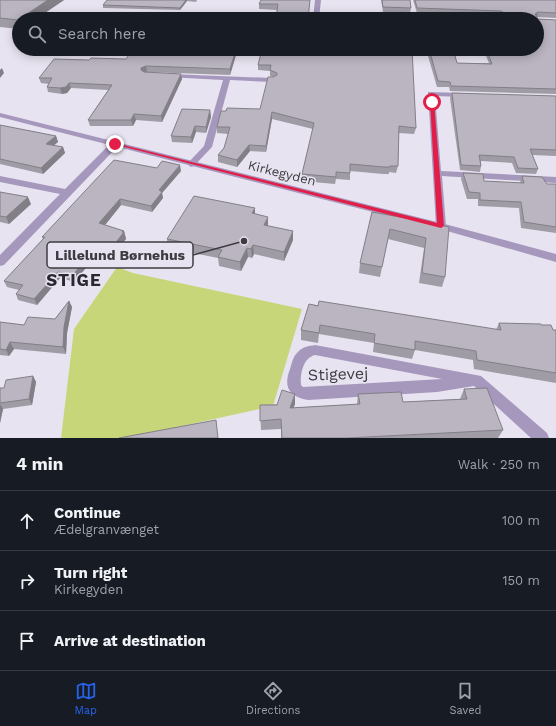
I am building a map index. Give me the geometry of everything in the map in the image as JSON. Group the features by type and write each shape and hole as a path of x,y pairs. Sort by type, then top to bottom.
{"street":[{"path":"317,12 318,0"},
{"path":"162,75 272,80"},
{"path":"191,164 208,147 227,78"},
{"path":"441,226 432,94 473,96"},
{"name":"Kirkegyden","path":"0,115 441,226 556,258"},
{"path":"0,262 115,144"},
{"path":"437,173 556,180"},
{"path":"0,179 68,193"},
{"name":"Stigevej","path":"315,350 476,380 437,386 308,394 301,393 294,385 297,367 301,357 307,352 315,350"},
{"path":"476,380 542,438"}],"green space":[{"path":"117,267 133,273 302,309 273,406 128,438 61,438 74,329"}],"building":[{"path":"0,0 48,0 30,12 12,12 12,19 0,18"},
{"path":"107,0 186,0 180,8 103,5"},
{"path":"261,0 310,0 309,12 277,12 278,4 259,4"},
{"path":"382,0 410,0 411,8 383,7"},
{"path":"415,0 556,0 556,13 417,8"},
{"path":"544,19 556,20 556,89 451,86 450,82 438,81 431,56 455,56 457,63 492,64 489,56 544,56"},
{"path":"128,56 234,56 230,69 146,66 141,68 144,72 181,74 161,116 134,114 131,120 88,120 112,85 69,83 66,87 47,87 52,78 39,78 54,59 126,59"},
{"path":"260,56 412,56 416,128 399,126 398,166 384,167 350,164 350,173 336,172 336,177 302,174 314,123 272,112 266,146 249,145 237,160 218,155 224,148 230,127 217,127 221,111 226,111 227,108 260,109 268,77 277,75 277,73 270,70 271,65 258,65"},
{"path":"452,93 556,96 556,150 530,149 538,169 518,168 514,157 479,155 481,166 461,165"},
{"path":"182,109 210,110 206,127 195,126 191,137 171,136"},
{"path":"0,125 56,136 46,144 63,147 41,168 0,159"},
{"path":"114,160 157,168 162,161 180,165 159,190 162,192 151,206 120,199 99,223 124,231 114,245 98,243 73,275 58,272 34,299 16,294 23,285 4,281 45,237 42,237"},
{"path":"463,173 483,174 484,181 524,183 522,176 542,177 547,184 556,184 556,227 524,222 521,202 480,200 480,193 469,192"},
{"path":"0,192 28,197 6,217 0,216"},
{"path":"194,196 255,208 252,213 268,217 264,225 293,231 284,252 253,245 251,249 247,248 240,262 218,257 222,250 167,239"},
{"path":"372,212 449,227 445,277 422,273 426,238 390,229 382,267 360,263"},
{"path":"69,301 64,327 63,347 10,342 6,350 0,349 0,322 24,325 28,317 55,319"},
{"path":"319,301 501,330 499,323 551,325 553,330 556,330 556,373 477,360 476,351 415,341 415,350 374,343 375,334 320,325 319,333 301,330 309,304 318,306"},
{"path":"33,376 29,399 0,403 0,388 4,388 6,380"},
{"path":"487,388 503,430 347,438 282,438 281,419 260,421 260,405 277,405 282,390 295,394 290,408 360,404 358,394 401,392 403,402 467,399 464,389"},
{"path":"216,420 218,438 119,438"}],"place":[{"name":"Lillelund Børnehus","path":"244,241"}],"district":[{"name":"STIGE","path":"74,280"}],"route":[{"path":"115,144 441,226 432,102"}]}
